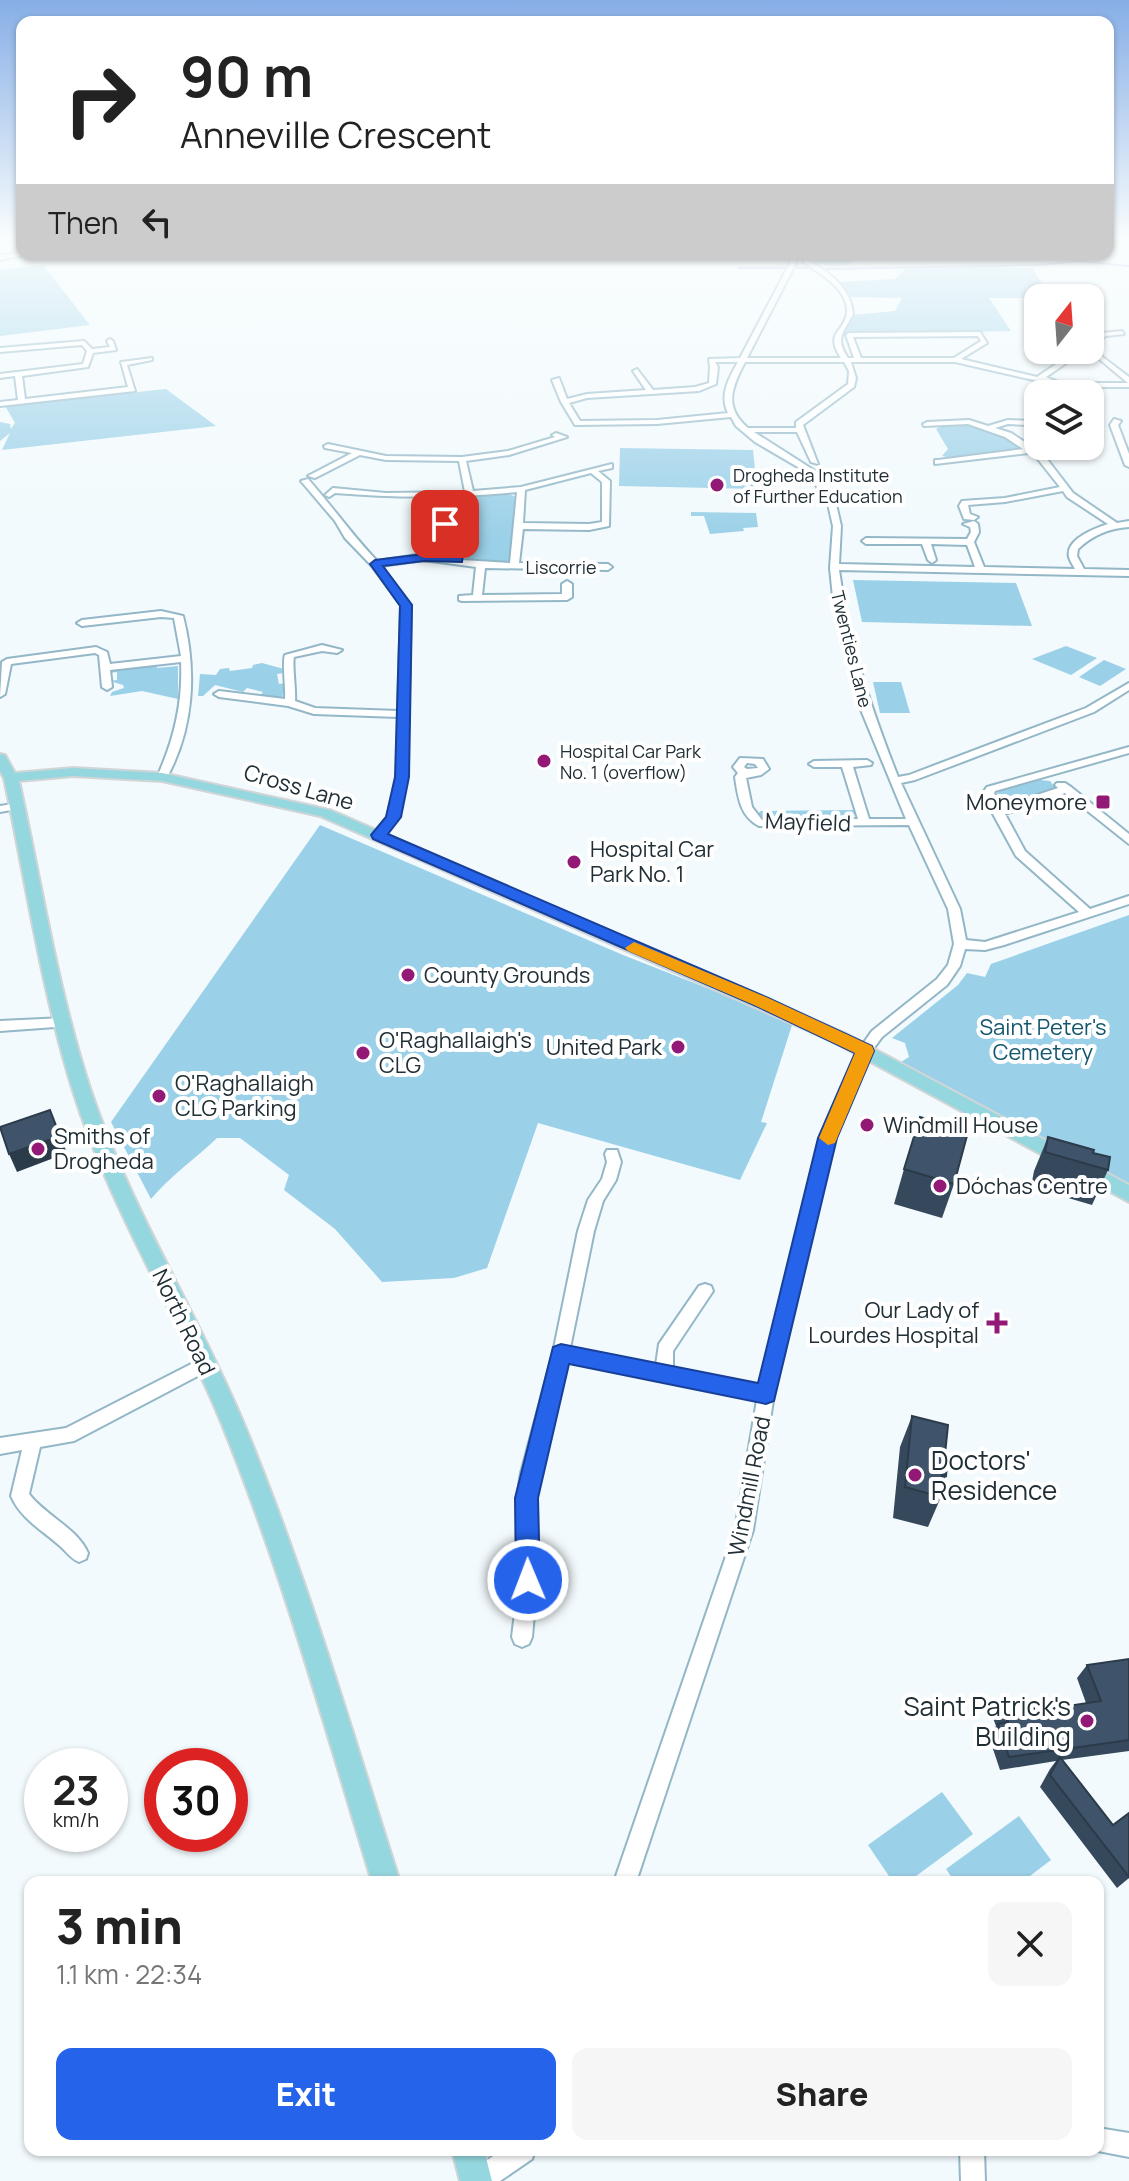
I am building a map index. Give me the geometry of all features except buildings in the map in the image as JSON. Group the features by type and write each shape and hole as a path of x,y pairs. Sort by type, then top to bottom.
{"main road":[{"name":"North Road","path":"0,758 11,778 18,806 64,1023 83,1094 106,1159 205,1364 268,1512 384,1876"},
{"name":"Cross Lane","path":"11,778 73,772 162,777 325,813 760,1001 865,1051"},
{"path":"865,1051 1129,1194"},
{"path":"470,2156 478,2181"}],"street":[{"path":"556,380 578,423 657,422 731,415 729,386 754,338"},
{"path":"815,462 799,430 803,420 851,385 855,378 837,345 837,338"},
{"path":"850,338 858,359"},
{"path":"955,360 985,342 982,338"},
{"path":"0,350 84,343 90,351"},
{"path":"0,404 132,389 123,363 112,345 90,351"},
{"path":"90,351 86,366 91,394"},
{"path":"123,363 150,359"},
{"path":"565,402 585,396 696,389 712,384 714,367 711,360 955,360 1033,379 1043,378 1060,385 1129,383"},
{"path":"1104,360 1129,383"},
{"path":"1043,378 1062,364"},
{"path":"0,376 86,366"},
{"path":"637,371 650,391"},
{"path":"18,374 22,402"},
{"name":"Twenties Lane","path":"731,415 745,430 799,462 818,479 837,521 834,567 849,656 864,705 894,781 954,909 960,944"},
{"path":"1117,421 1114,425 1129,465"},
{"path":"927,424 969,422 991,427 1024,446"},
{"path":"991,427 1008,422 1024,423"},
{"path":"745,430 799,430"},
{"path":"328,446 357,454 422,460 462,459 509,453 563,437 556,435"},
{"path":"938,462 1024,451"},
{"path":"357,454 309,478 348,536 375,564 406,605 403,767 398,803 393,817 379,835"},
{"path":"462,459 470,494"},
{"path":"1044,460 1051,466 1063,489 1115,525"},
{"path":"329,495 333,490 386,495 470,494 521,489 609,466"},
{"name":"Liscorrie","path":"514,566 519,526 589,527 606,524 606,481 594,472"},
{"path":"519,526 521,489"},
{"path":"981,571 970,542 975,532 974,524 967,517 963,506 965,503 1005,500 1063,489"},
{"path":"450,505 428,505 459,540 458,560"},
{"path":"1081,572 1073,556 1074,548 1092,532 1129,524"},
{"path":"866,541 886,544 925,540 970,542"},
{"path":"925,540 932,560"},
{"name":"Liscorrie","path":"375,564 424,557 481,565 608,567"},
{"path":"477,598 481,565"},
{"path":"834,567 1129,573"},
{"path":"462,598 567,597 567,584"},
{"path":"82,623 161,614 178,616 186,658 187,698 181,729 162,777"},
{"path":"290,703 291,678 287,661 290,655 322,648 337,650"},
{"path":"0,694 4,666 15,660 96,650 104,654 107,687"},
{"path":"105,668 186,658"},
{"path":"894,781 911,778 1090,710 1129,686"},
{"path":"219,694 290,703 314,711 402,714"},
{"path":"1001,810 991,801 988,794 991,789 1129,750"},
{"path":"814,764 867,763"},
{"name":"Mayfield","path":"847,764 865,824"},
{"name":"Mayfield","path":"745,773 740,777 746,808 759,823 914,822"},
{"path":"1047,774 1129,840"},
{"path":"1067,789 998,812 1020,853 1087,913"},
{"path":"0,809 18,806"},
{"path":"865,1051 877,1034 942,982 954,966 960,944 985,946 1129,900"},
{"path":"0,1026 64,1023"},
{"name":"Windmill Road","path":"627,1876 744,1530 766,1394 828,1138 865,1051"},
{"path":"522,1637 528,1580 526,1498 586,1231 596,1200 609,1180 614,1162 612,1154"},
{"path":"664,1373 665,1349 705,1291"},
{"path":"561,1353 766,1394"},
{"path":"0,1446 68,1435 205,1364"},
{"path":"33,1442 20,1496 27,1509 69,1540 79,1553"},
{"path":"1104,2141 1129,2145"},
{"path":"478,2181 514,2156"},
{"path":"972,2156 973,2181"}],"green space":[{"path":"166,389 216,426 2,450 10,433 0,441 0,422 10,424 11,429 15,423 5,406"},
{"path":"972,425 1003,436 1021,448 951,458 942,456 948,449 936,429"},
{"path":"620,448 753,450 757,489 619,486"},
{"path":"506,493 516,497 511,561 490,563 466,559 462,536 440,512 451,506 449,503 435,504 430,499"},
{"path":"691,512 756,513 758,527 710,534 704,516 691,516"},
{"path":"853,580 1016,583 1032,626 862,622"},
{"path":"1066,646 1097,658 1071,675 1032,659"},
{"path":"1104,660 1126,669 1100,686 1079,677"},
{"path":"262,663 284,669 285,673 277,674 279,684 286,683 282,698 260,696 263,692 247,688 243,692 215,685 203,696 198,696 200,674 216,675 220,669 252,668"},
{"path":"156,664 157,668 178,666 178,699 142,691 110,696 112,692 124,688 110,681 117,680 117,672 110,673 111,670"},
{"path":"873,682 901,682 910,713 880,713"},
{"path":"1040,780 1050,781 1055,788 1008,804 1001,803 993,796 1000,791"},
{"path":"853,810 856,814 850,818 768,819 756,815 761,811"},
{"name":"O'Raghallaigh's CLG","path":"320,825 623,955 793,1022 761,1122 767,1123 740,1180 538,1123 487,1268 454,1278 382,1282 335,1229 284,1190 289,1175 240,1138 217,1138 151,1199 111,1122"},
{"name":"Saint Peter's Cemetery","path":"1129,915 1129,1184 901,1062 909,1057 905,1043 892,1038 958,985 967,973 985,977 991,964"},
{"path":"942,1792 973,1834 916,1876 889,1876 868,1845"},
{"path":"1019,1816 1051,1860 1030,1876 951,1876 946,1869"}],"slow traffic":[{"path":"634,948 760,1001 865,1051 828,1138"}],"place":[{"name":"Drogheda Institute of Further Education","path":"717,485"},
{"name":"Hospital Car Park No. 1 (overflow)","path":"544,761"},
{"name":"Moneymore","path":"1103,802"},
{"name":"Hospital Car Park No. 1","path":"574,862"},
{"name":"County Grounds","path":"408,975"},
{"name":"United Park","path":"678,1047"},
{"name":"O'Raghallaigh's CLG","path":"363,1053"},
{"name":"O'Raghallaigh CLG Parking","path":"159,1096"},
{"name":"Windmill House","path":"867,1125"},
{"name":"Smiths of Drogheda","path":"38,1149"},
{"name":"Dóchas Centre","path":"940,1186"},
{"name":"Our Lady of Lourdes Hospital","path":"997,1323"},
{"name":"Doctors' Residence","path":"915,1475"},
{"name":"Saint Patrick's Building","path":"1087,1721"}],"route":[{"path":"445,524 459,540 458,560 424,557 375,564 393,583 406,605 402,777 393,817 379,835 760,1001 865,1051 828,1138 766,1394 561,1353 526,1498 528,1580"}]}
